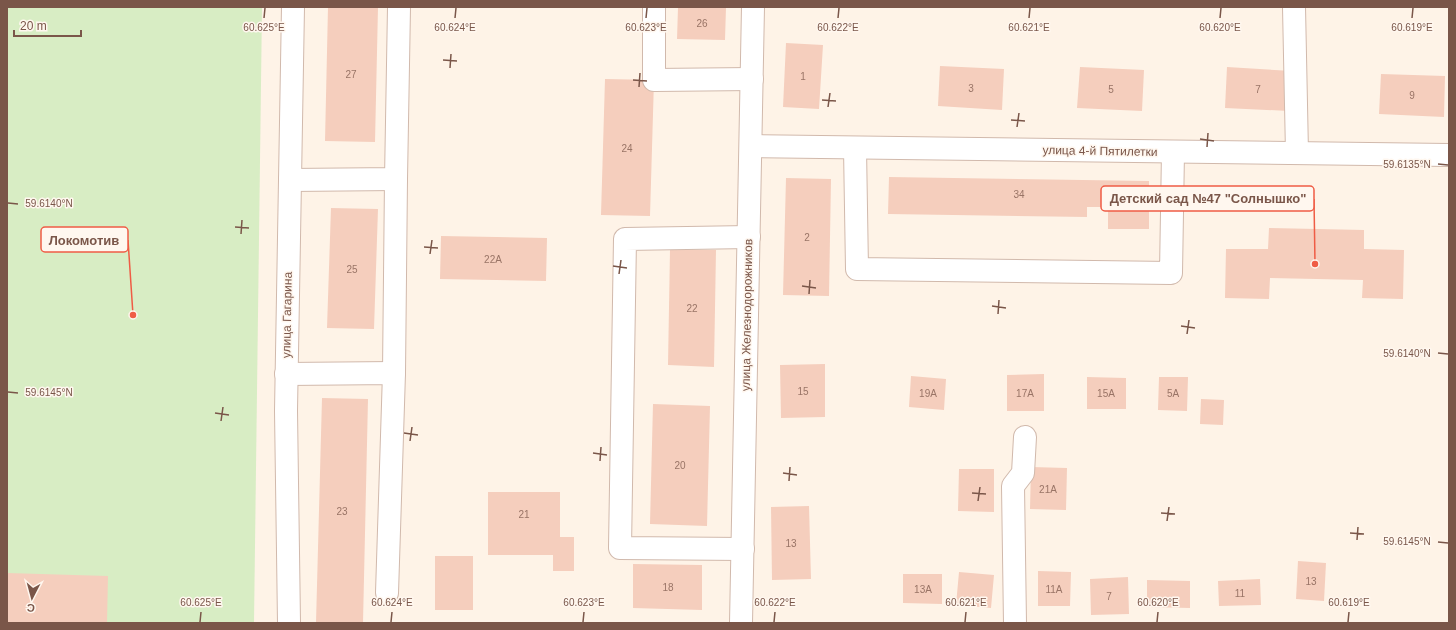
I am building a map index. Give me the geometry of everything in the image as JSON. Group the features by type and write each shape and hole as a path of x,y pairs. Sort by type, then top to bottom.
{"street":[{"name":"улица Гагарина","path":"289,623 286,374 293,7"},
{"path":"387,593 394,373 399,7"},
{"path":"654,7 654,80 752,79"},
{"name":"улица Железнодорожников","path":"741,623 753,7"},
{"path":"1294,7 1297,153"},
{"name":"улица 4-й Пятилетки","path":"751,146 1449,155"},
{"path":"855,148 857,269 889,270 1171,273 1172,152"},
{"path":"290,180 396,179"},
{"path":"743,549 620,548 625,239 749,237"},
{"path":"286,374 394,373"},
{"path":"1015,623 1013,486 1023,473 1024,437"}],"green space":[{"path":"7,7 262,7 254,623 7,623"}],"building":[{"path":"328,7 378,7 375,142 325,141"},
{"path":"678,7 726,7 725,40 677,39"},
{"path":"786,43 823,45 819,109 783,107"},
{"path":"940,66 1004,69 1002,110 938,106"},
{"path":"1080,67 1144,70 1142,111 1077,108"},
{"path":"1227,67 1292,71 1289,111 1225,108"},
{"path":"1381,74 1445,76 1444,117 1379,114"},
{"path":"605,79 654,80 650,216 601,215"},
{"path":"889,177 1149,181 1149,229 1108,229 1108,207 1087,207 1087,217 888,214"},
{"path":"786,178 831,179 829,296 783,295"},
{"path":"331,208 378,209 374,329 327,328"},
{"path":"1269,228 1364,230 1364,249 1404,250 1403,299 1362,298 1363,280 1270,278 1269,299 1225,298 1226,249 1268,249"},
{"path":"441,236 547,238 546,281 440,279"},
{"path":"670,250 716,250 714,367 668,365"},
{"path":"825,364 825,417 781,418 780,365"},
{"path":"1044,374 1044,411 1007,411 1007,375"},
{"path":"911,376 946,379 944,410 909,407"},
{"path":"1087,377 1126,378 1126,409 1087,409"},
{"path":"1159,377 1188,377 1187,411 1158,410"},
{"path":"322,398 368,399 363,623 316,623"},
{"path":"1201,399 1224,400 1223,425 1200,424"},
{"path":"653,404 710,406 707,526 650,524"},
{"path":"1031,467 1067,468 1066,510 1030,509"},
{"path":"959,469 994,469 994,512 958,511"},
{"path":"488,492 560,492 560,537 574,537 574,571 553,571 553,555 488,555"},
{"path":"809,506 811,579 772,580 771,507"},
{"path":"435,556 473,556 473,610 435,610"},
{"path":"1298,561 1326,563 1324,601 1296,599"},
{"path":"633,564 702,565 702,610 633,608"},
{"path":"1038,571 1071,572 1070,606 1038,606"},
{"path":"959,572 994,575 991,608 956,605"},
{"path":"7,573 108,576 107,623 7,623"},
{"path":"903,574 942,574 942,604 903,603"},
{"path":"1128,577 1129,614 1091,615 1090,579"},
{"path":"1260,579 1261,605 1219,606 1218,581"},
{"path":"1147,580 1190,581 1190,608 1147,607"}],"place":[{"name":"Детский сад №47 \"Солнышко\"","path":"1315,264"},
{"name":"Локомотив","path":"133,315"}]}
